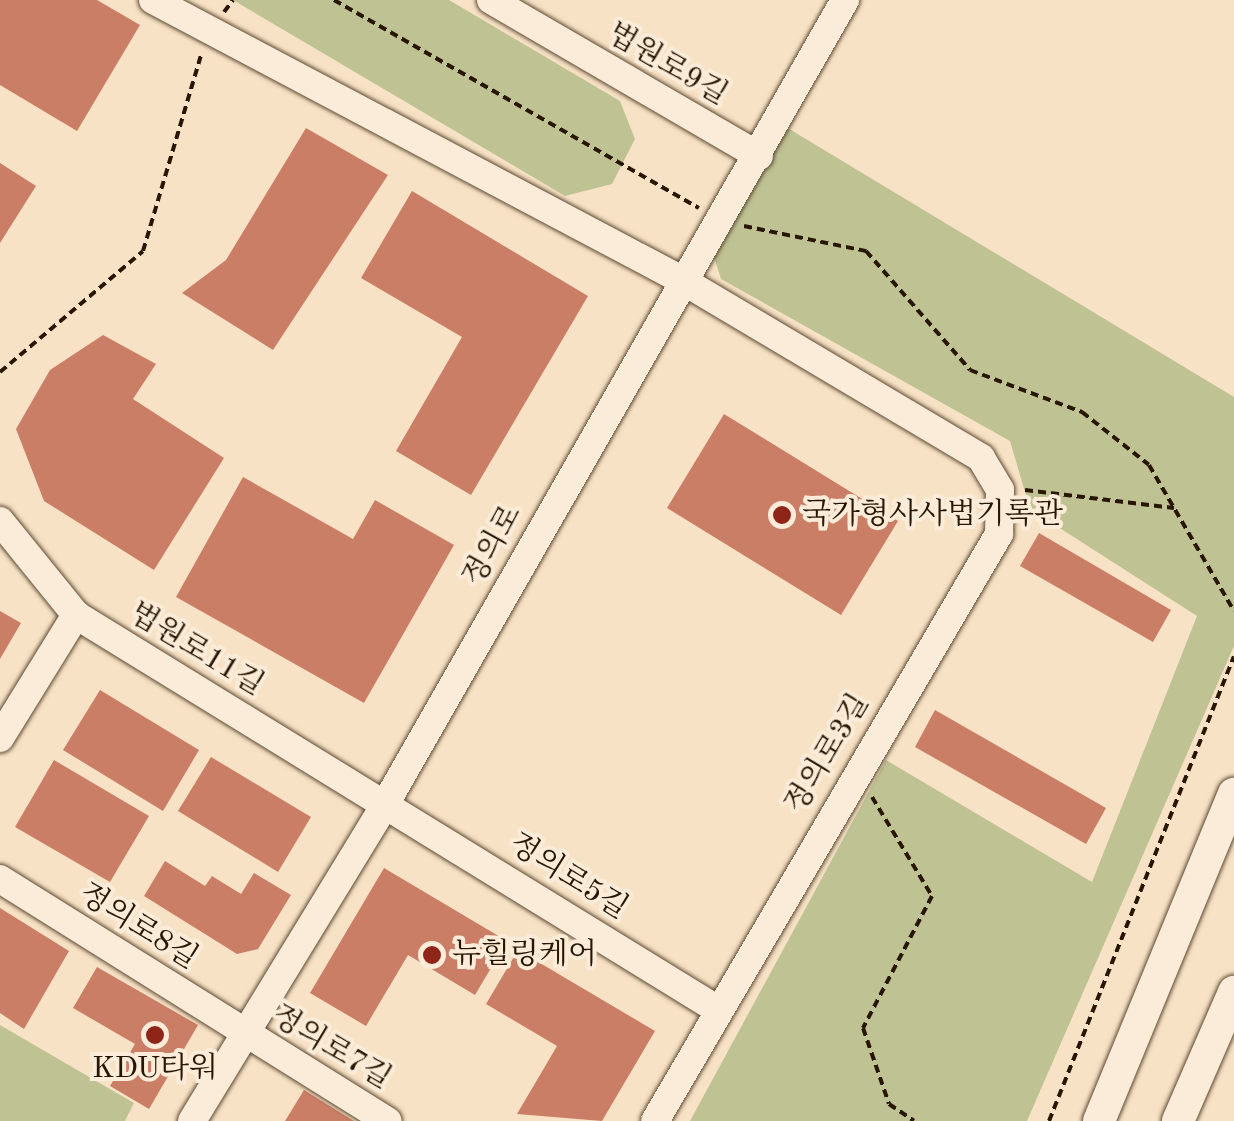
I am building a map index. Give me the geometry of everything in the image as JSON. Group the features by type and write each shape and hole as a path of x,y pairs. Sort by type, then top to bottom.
{"street":[{"path":"153,0 208,34 680,279 980,458 1000,490"},
{"name":"법원로9길","path":"491,0 759,156"},
{"name":"정의로","path":"192,1121 241,1031 387,801 680,279 723,222 845,0"},
{"name":"정의로3길","path":"714,1008 999,534 1000,490"},
{"name":"법원로11길","path":"0,521 76,615 387,801"},
{"path":"0,738 76,615"},
{"path":"1099,1121 1234,794"},
{"name":"정의로5길","path":"387,801 714,1008"},
{"name":"정의로8길","path":"0,878 241,1031"},
{"path":"1178,1121 1234,992"},
{"path":"655,1121 714,1008"},
{"name":"정의로7길","path":"241,1031 388,1121"}],"path":[{"path":"0,372 144,251 208,34 233,0"},
{"path":"334,0 723,222 866,251 970,370 1082,412 1148,465 1234,611"},
{"path":"1000,490 1075,490 1176,508"},
{"path":"1049,1121 1234,656"},
{"path":"856,769 932,896 864,1028 888,1104 914,1121"}],"green space":[{"path":"233,0 449,0 620,101 635,139 612,184 565,196"},
{"path":"781,124 1234,397 1234,646 1027,1121 690,1121 886,760 1092,882 1197,616 1030,509 1010,441 721,279 710,244"},
{"path":"0,1025 134,1103 125,1121 0,1121"}],"building":[{"path":"0,0 97,0 140,25 77,131 0,85"},
{"path":"306,128 388,175 273,350 182,293 226,260"},
{"path":"0,163 36,186 0,243"},
{"path":"412,191 588,296 471,495 396,451 462,337 361,278"},
{"path":"103,335 156,364 133,399 224,458 154,570 44,501 16,429 50,370"},
{"name":"국가형사사법기록관","path":"724,414 898,521 841,615 667,508"},
{"path":"243,477 353,539 375,500 454,545 364,703 176,597"},
{"path":"1039,533 1171,610 1153,642 1020,566"},
{"path":"0,611 21,623 0,659"},
{"path":"100,690 199,750 163,811 63,750"},
{"path":"935,710 1106,808 1086,844 915,747"},
{"path":"211,757 311,817 278,872 178,811"},
{"path":"54,760 149,816 110,882 15,827"},
{"path":"165,861 205,886 212,876 241,894 254,873 291,895 258,949 237,954 144,896"},
{"path":"384,868 507,941 475,995 408,955 366,1026 310,993"},
{"path":"0,908 69,951 24,1029 0,1013"},
{"path":"518,950 655,1031 602,1121 517,1114 557,1046 486,1004"},
{"name":"KDU타워","path":"97,967 198,1025 149,1109 110,1086 135,1044 73,1008"},
{"path":"304,1090 354,1121 285,1121"}],"place":[{"name":"국가형사사법기록관","path":"782,515"},
{"name":"뉴힐링케어","path":"432,955"},
{"name":"KDU타워","path":"155,1035"}]}
